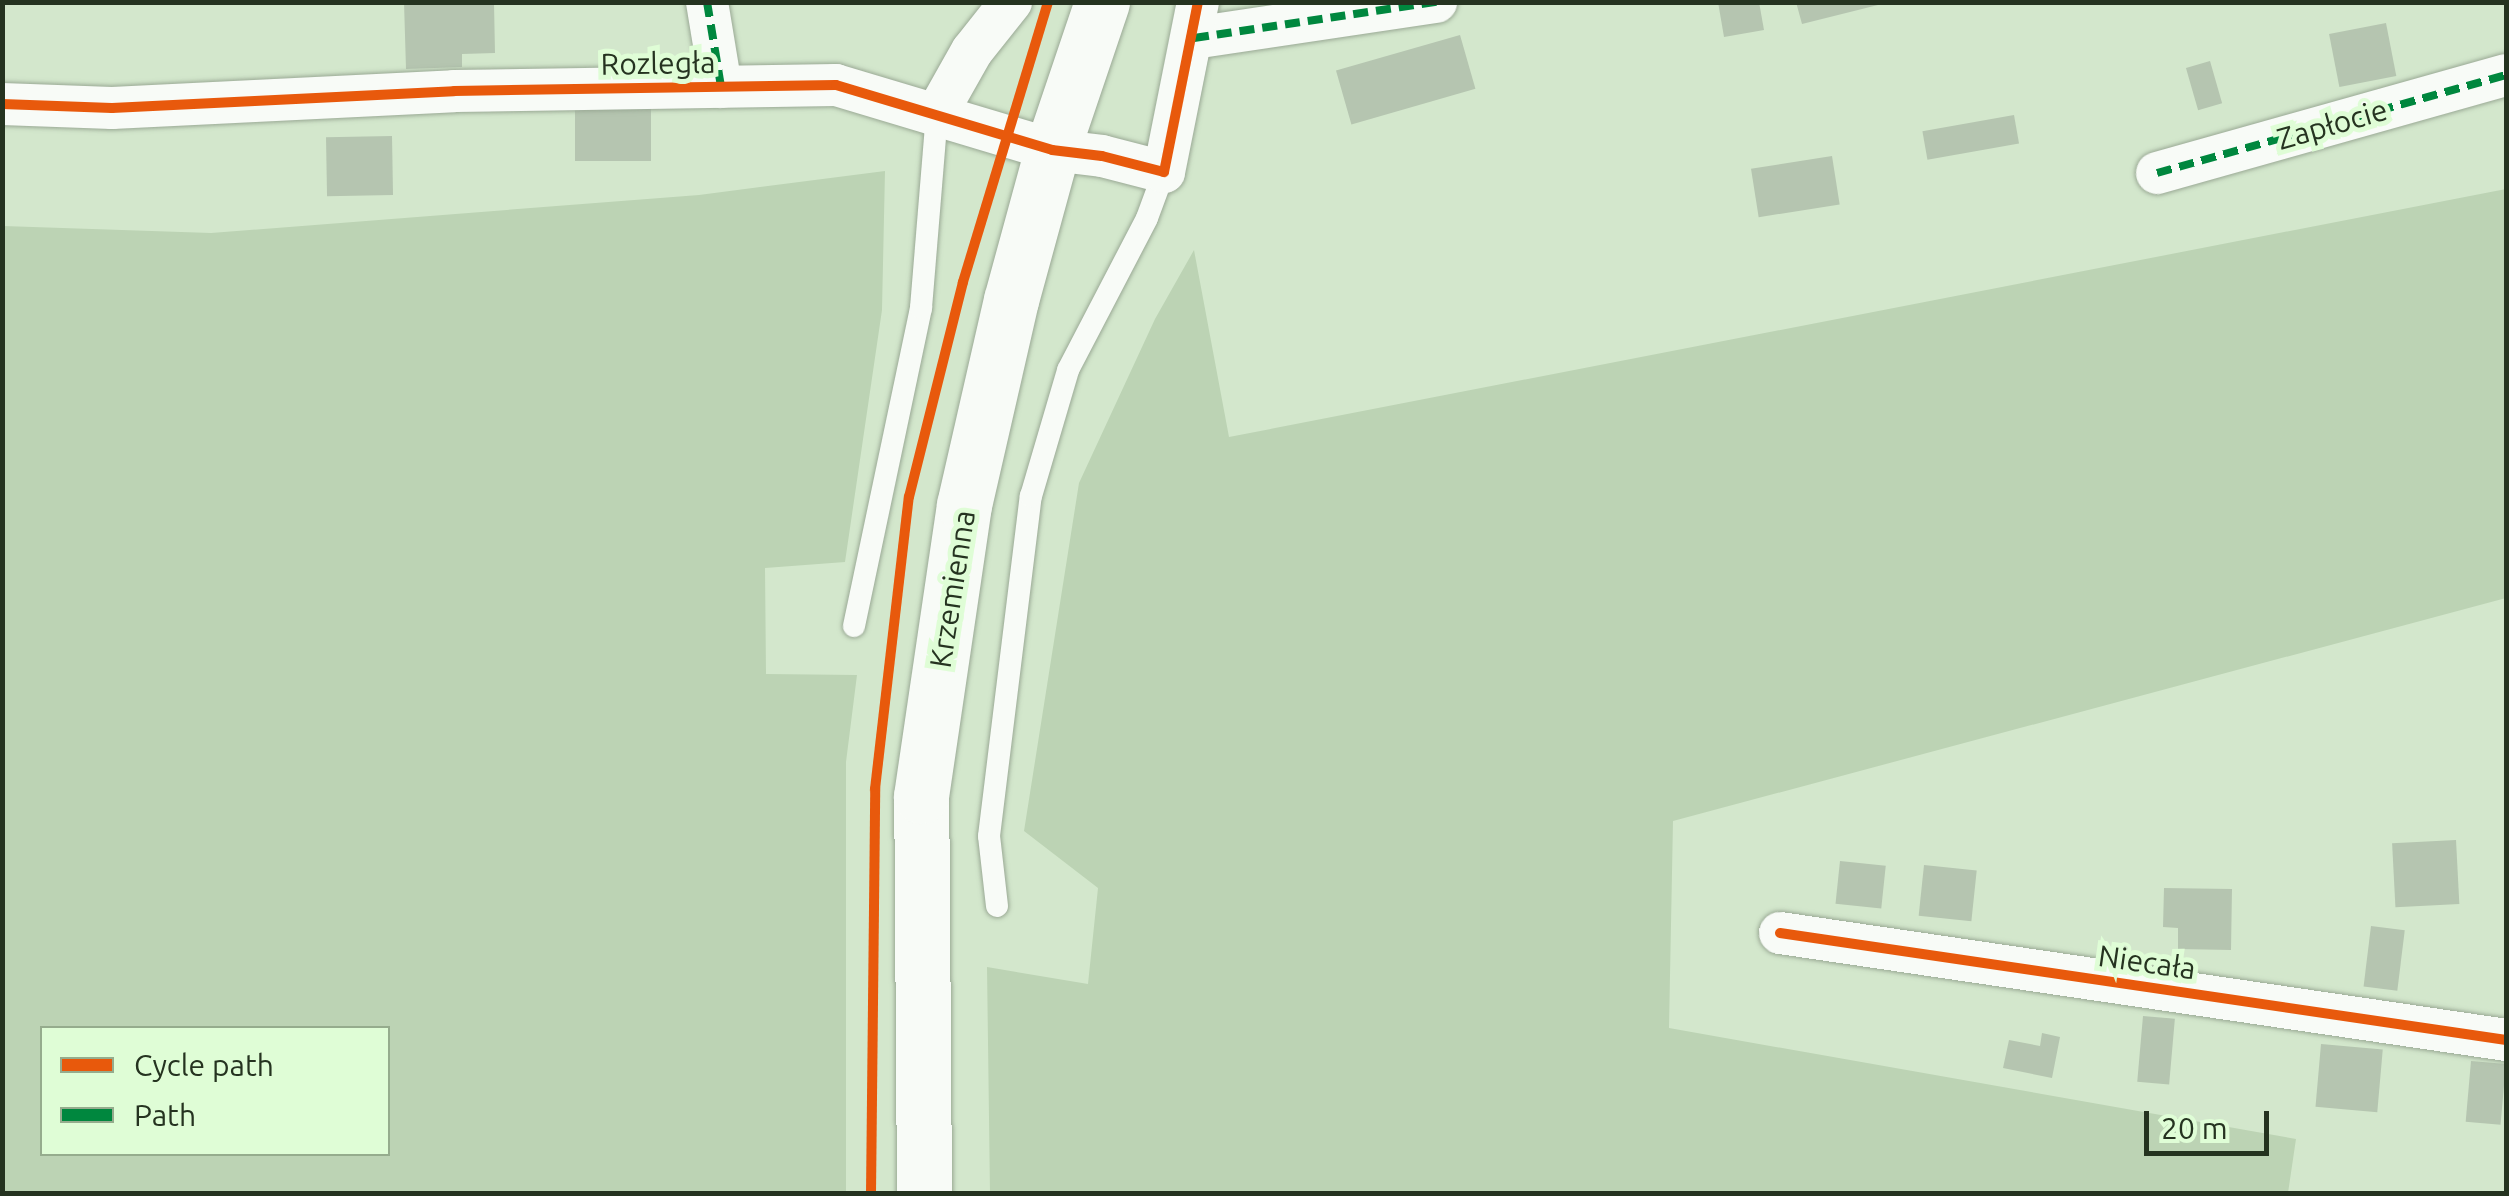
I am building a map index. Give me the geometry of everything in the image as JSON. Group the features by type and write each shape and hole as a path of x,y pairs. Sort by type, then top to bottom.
{"main road":[{"name":"Krzemienna","path":"924,1194 921,796 964,505 1011,300 1052,150 1102,2"}],"street":[{"name":"Rozległa","path":"707,2 721,87"},
{"path":"937,113 972,51 1011,2"},
{"path":"1164,172 1196,20 1436,2"},
{"name":"Zapłocie","path":"2157,173 2506,75"},
{"name":"Rozległa","path":"2,104 112,108 454,91 836,85 1052,150 1102,156 1164,172"},
{"name":"Niecała","path":"1780,934 2506,1040"}],"lane":[{"path":"854,626 921,308 937,113"},
{"path":"996,906 989,836 1031,496 1068,370 1147,218 1164,172"}],"green space":[{"path":"885,171 882,310 845,562 765,568 766,674 857,675 846,762 846,1193 3,1193 3,226 211,233 699,195"},
{"path":"2506,189 2506,598 1673,821 1669,1028 2296,1139 2288,1193 990,1193 987,967 1088,984 1098,888 1024,831 1079,483 1155,319 1194,250 1229,437"}],"building":[{"path":"404,2 494,3 495,53 462,54 462,67 406,69"},
{"path":"1718,2 1759,2 1764,30 1724,37"},
{"path":"1796,2 1882,2 1882,4 1802,24"},
{"path":"2386,23 2396,76 2339,87 2329,34"},
{"path":"1460,35 1475,89 1351,124 1336,71"},
{"path":"2210,61 2222,103 2198,110 2186,68"},
{"path":"575,107 651,107 651,161 575,161"},
{"path":"2014,115 2019,144 1927,160 1922,131"},
{"path":"392,136 393,195 327,196 326,137"},
{"path":"1832,156 1840,204 1759,217 1751,169"},
{"path":"2456,840 2459,904 2395,907 2392,843"},
{"path":"1840,861 1886,866 1881,909 1836,904"},
{"path":"1924,865 1977,871 1971,921 1919,916"},
{"path":"2164,888 2232,889 2231,950 2178,949 2178,928 2163,927"},
{"path":"2371,926 2405,930 2397,991 2364,987"},
{"path":"2143,1016 2175,1019 2169,1085 2137,1082"},
{"path":"2042,1033 2060,1037 2052,1078 2003,1068 2009,1040 2040,1046"},
{"path":"2321,1044 2383,1049 2377,1112 2316,1107"},
{"path":"2471,1061 2506,1064 2501,1125 2466,1122"}],"marked path":[{"path":"707,2 721,87 712,87"},
{"path":"1194,38 1436,2"},
{"path":"2157,173 2506,75"}],"cycle path":[{"path":"871,1194 875,789 909,497 963,282 1048,2"},
{"path":"2,104 112,108 454,91 836,85 1052,150 1102,156 1164,172 1198,2"},
{"path":"1780,933 2506,1040"}]}
